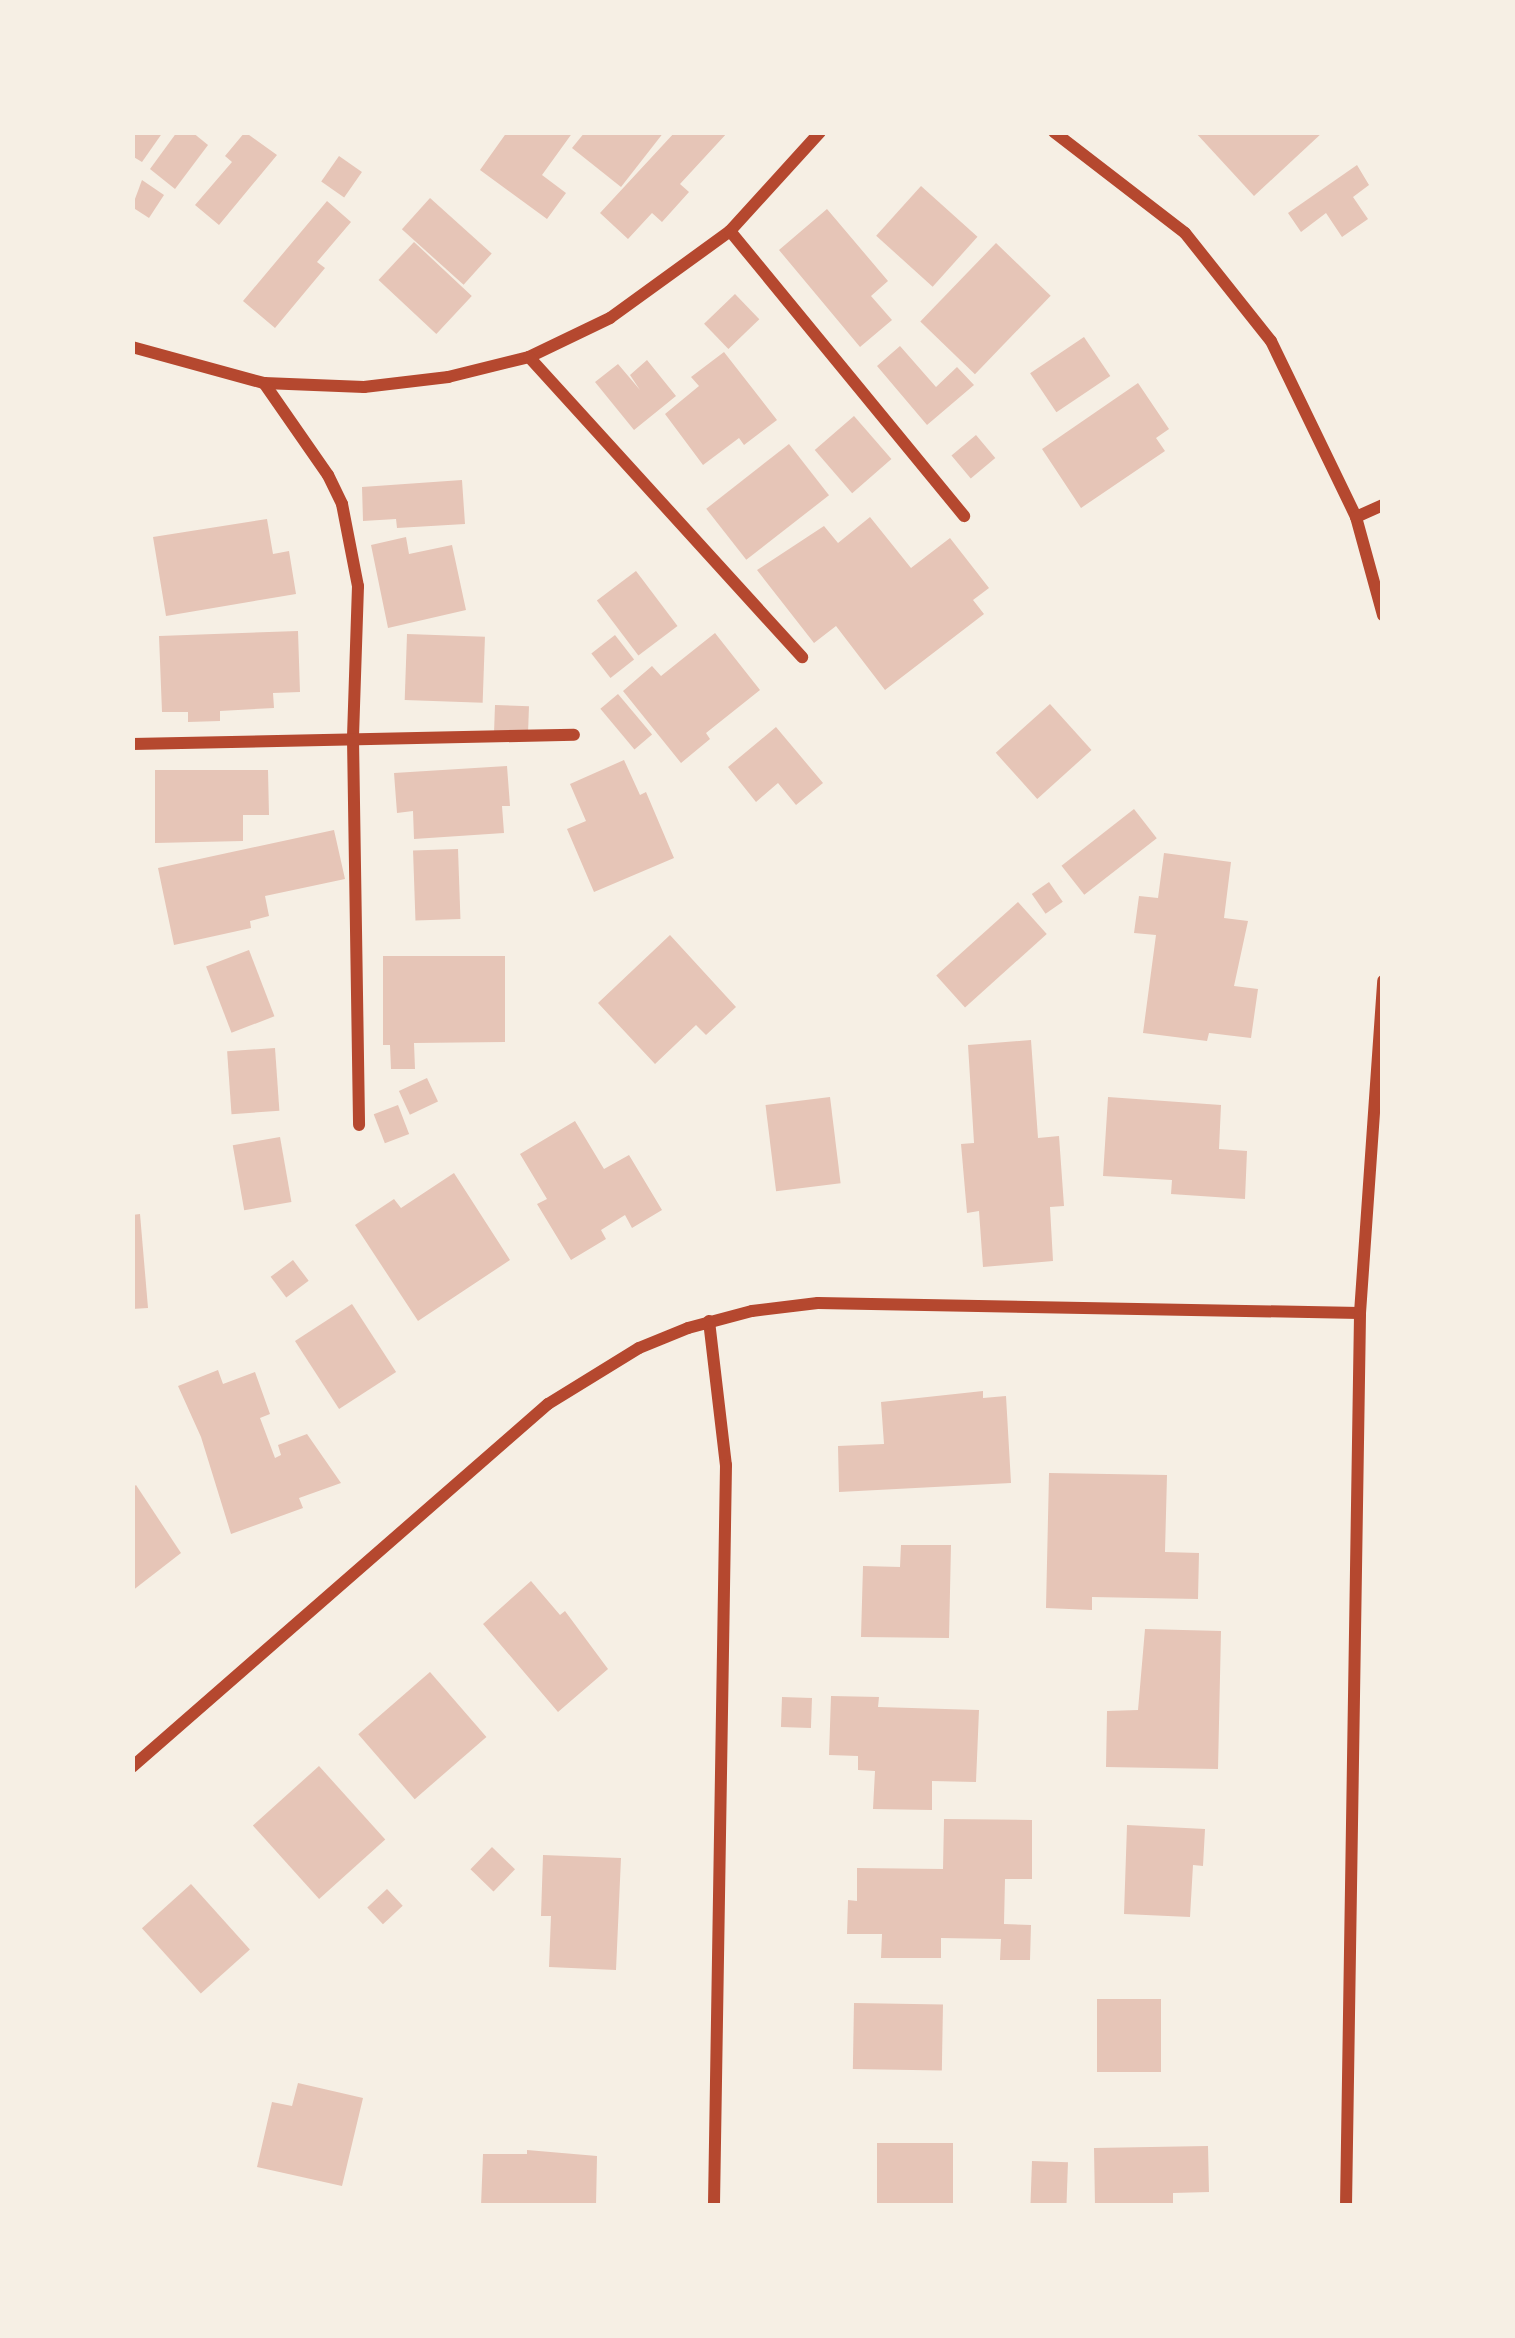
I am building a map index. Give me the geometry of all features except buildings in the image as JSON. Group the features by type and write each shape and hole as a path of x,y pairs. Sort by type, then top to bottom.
{"street":[{"path":"132,347 264,383 364,387 448,377 529,357 610,318 730,231 820,132"},
{"path":"1054,132 1185,233 1271,341 1356,517 1383,615"},
{"path":"730,231 964,516"},
{"path":"529,357 802,657"},
{"path":"264,383 328,475 352,543 358,586 353,739 359,1125"},
{"path":"1356,517 1383,505"},
{"path":"132,744 574,735"},
{"path":"1346,2206 1360,1313 1383,981"},
{"path":"132,1767 548,1404 639,1348 709,1321 818,1304 1360,1313"},
{"path":"709,1321 726,1466 714,2206"}]}
